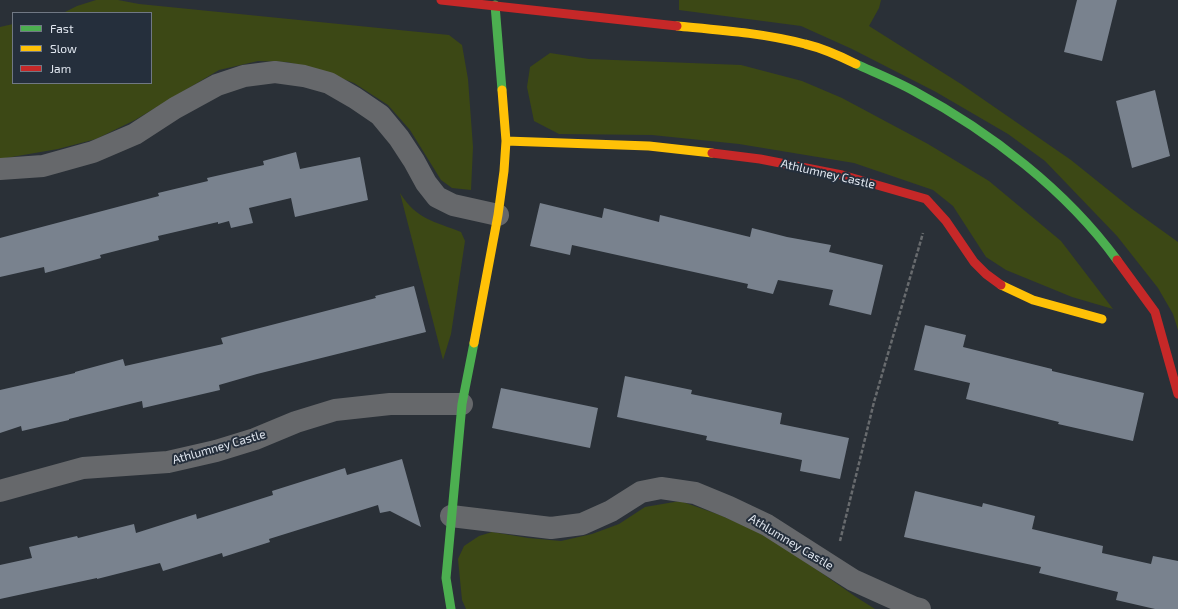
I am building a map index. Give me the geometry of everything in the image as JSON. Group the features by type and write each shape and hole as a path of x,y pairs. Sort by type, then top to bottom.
{"street":[{"path":"441,0 744,33 805,44 842,57 914,91 962,120 1007,151 1049,184 1101,238 1155,312 1178,394"},
{"path":"451,609 446,578 462,404 498,215 504,171 506,142 496,6"},
{"path":"0,169 43,166 93,152 135,134 175,108 217,85 244,76 275,72 304,76 329,83 355,98 380,115 399,138 426,183 437,197 453,205 498,215"},
{"name":"Athlumney Castle","path":"506,142 649,146 760,159 842,175 926,199 936,208 974,262 992,280 1014,292 1054,306 1102,319"},
{"name":"Athlumney Castle","path":"0,491 83,468 168,462 216,451 255,439 296,422 335,410 390,404 462,404"},
{"name":"Athlumney Castle","path":"451,516 551,528 582,524 611,511 641,492 661,488 695,493 767,525 853,580 915,608"}],"path":[{"path":"834,567 874,402 923,234 936,208"}],"green space":[{"path":"96,0 118,0 139,4 449,35 462,45 468,79 473,147 471,190 452,188 441,180 410,130 388,105 354,83 317,69 287,62 258,61 219,70 135,120 96,139 58,149 0,159 0,27 12,24 12,84 152,84 152,12 65,12 77,6"},
{"path":"679,0 881,0 879,8 869,26 961,84 1071,160 1132,209 1178,242 1178,330 1173,314 1158,288 1117,236 1045,161 1008,134 936,92 852,49 801,26 679,10"},
{"path":"550,53 589,59 741,65 802,81 842,98 928,144 989,181 1061,241 1113,309 1072,297 1006,270 986,257 953,206 933,190 854,163 739,144 652,135 559,134 534,121 527,87 530,67"},
{"path":"400,193 413,209 434,222 461,232 465,241 451,334 443,360"},
{"path":"680,501 720,515 770,537 875,609 466,609 462,600 458,559 464,546 479,536 492,532 528,538 561,541 592,534 619,524 645,507"}],"building":[{"path":"1077,0 1117,0 1102,61 1064,52"},
{"path":"1155,90 1170,156 1132,168 1116,101"},
{"path":"296,152 300,169 360,157 368,200 295,217 291,198 249,208 253,223 231,228 229,221 218,224 218,222 158,236 159,240 100,255 101,258 45,273 44,267 0,277 0,238 159,196 158,193 208,181 207,178 264,165 263,161"},
{"path":"540,203 602,218 604,208 659,222 660,215 750,237 752,228 787,237 831,245 829,252 883,265 871,315 829,305 833,290 778,280 773,294 747,288 748,284 572,245 570,255 530,246"},
{"path":"414,286 426,332 257,374 219,385 220,390 143,408 142,401 22,431 21,426 0,433 0,390 75,373 123,359 125,366 223,344 221,338 376,298 375,296"},
{"path":"925,325 966,335 963,347 1052,369 1052,371 1144,393 1133,441 1058,424 1059,422 966,399 970,383 914,370"},
{"path":"625,376 692,390 691,394 782,413 780,424 849,438 840,479 800,471 802,460 706,440 707,436 617,417"},
{"path":"501,388 598,408 590,448 492,428"},
{"path":"402,459 421,527 390,511 380,513 378,505 269,539 270,542 223,557 222,553 163,571 160,563 97,579 0,599 0,565 32,558 29,547 77,536 78,538 134,524 136,533 196,514 197,519 273,495 272,491 345,468 347,475"},
{"path":"915,491 982,507 983,503 1035,516 1032,529 1103,546 1102,553 1151,564 1153,556 1178,561 1178,609 1155,609 1116,600 1118,592 1039,573 1041,567 904,537"}],"traffic: fast":[{"path":"495,5 502,90"},
{"path":"856,64 914,91 971,125 998,144 1025,165 1074,210 1097,234 1117,260"},
{"path":"451,609 446,578 462,404 474,343"}],"traffic: slow":[{"path":"677,26 741,32 789,40 824,50 856,64"},
{"path":"474,343 498,215 504,171 506,141 502,90"},
{"path":"506,141 649,146 712,153"},
{"path":"1001,285 1033,300 1102,319"}],"traffic: jam":[{"path":"441,0 677,26"},
{"path":"712,153 760,159 842,175 926,199 946,221 974,262 986,274 1001,285"},
{"path":"1117,260 1155,312 1178,394"}]}
